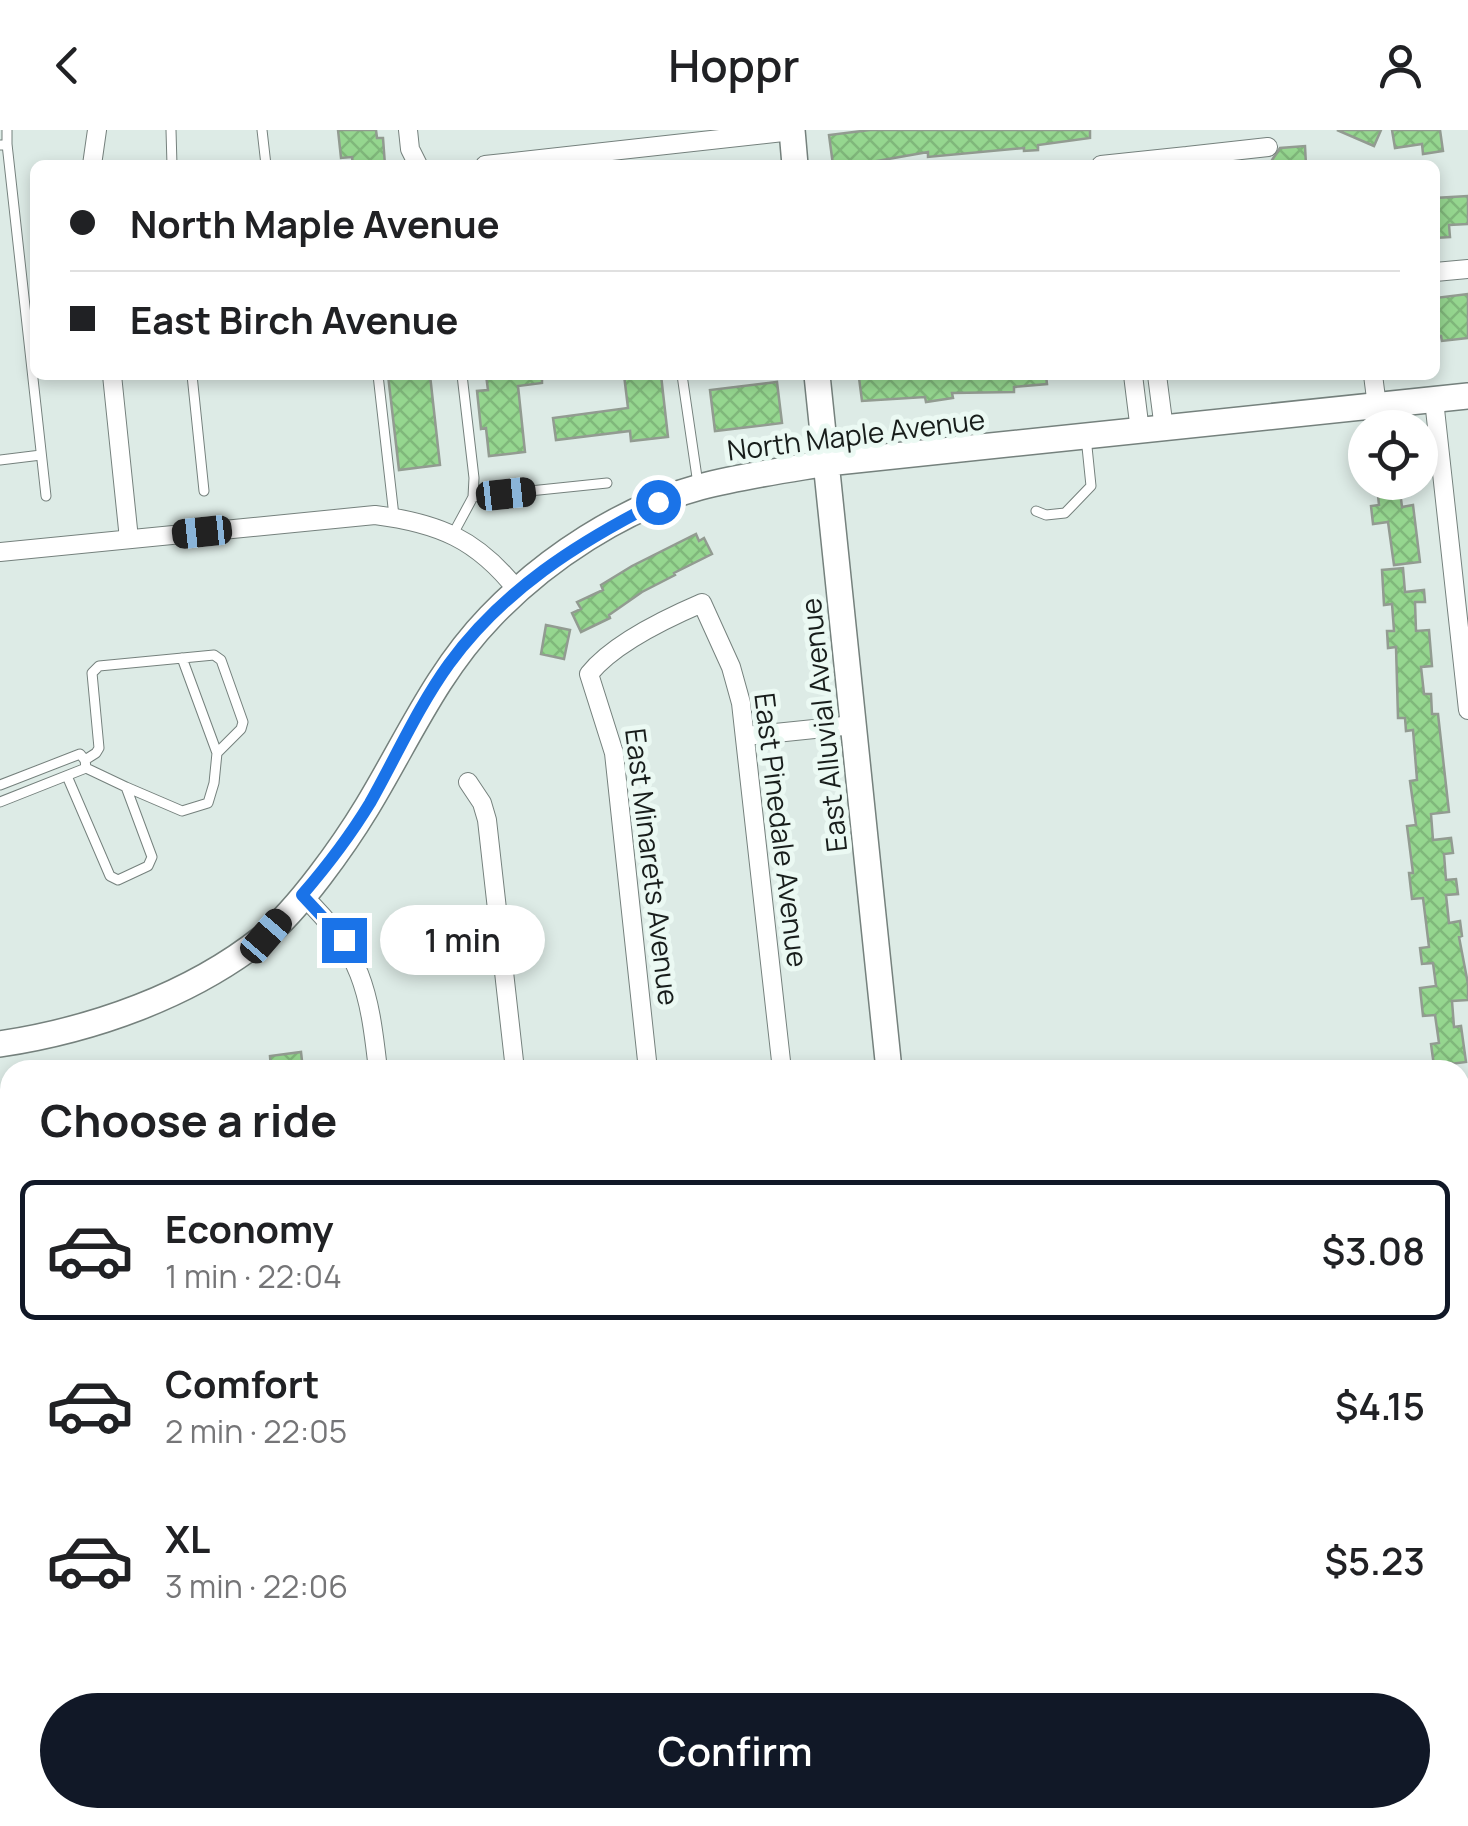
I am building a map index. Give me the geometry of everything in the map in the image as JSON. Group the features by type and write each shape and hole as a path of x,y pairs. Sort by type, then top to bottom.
{"street":[{"path":"93,160 97,130"},
{"path":"408,130 416,160"},
{"path":"530,160 792,131 795,160"},
{"path":"1188,160 1268,146"},
{"path":"1440,272 1468,269"},
{"path":"113,380 129,539"},
{"name":"East Alluvial Avenue","path":"819,380 889,1060"},
{"path":"1135,380 1152,430"},
{"path":"1152,430 1157,380"},
{"path":"1374,380 1377,406"},
{"name":"North Maple Avenue","path":"0,1044 86,1026 207,975 266,936 347,840 448,666 490,616 517,590 595,534 658,502 699,487 827,463 1468,396"},
{"path":"1434,400 1468,710"},
{"path":"0,552 350,517 394,518 426,523 453,534 480,550 517,590"},
{"name":"East Pinedale Avenue","path":"589,674 636,638 702,603 731,667 746,736 781,1060"},
{"name":"East Minarets Avenue","path":"589,674 614,753 647,1060"},
{"path":"746,736 853,725"},
{"path":"468,782 482,803 487,820 514,1060"},
{"path":"302,895 344,940 360,969 370,1001 377,1060"}],"lane":[{"path":"7,130 4,145 30,299"},
{"path":"171,130 172,160"},
{"path":"262,130 265,160"},
{"path":"36,380 46,496"},
{"path":"193,380 204,491"},
{"path":"379,380 394,518"},
{"path":"453,534 473,497 463,380"},
{"path":"683,380 699,487"},
{"path":"1036,511 1046,515 1066,513 1091,486 1086,438"},
{"path":"0,460 41,455"},
{"path":"473,497 607,484"},
{"path":"0,802 67,776 96,754 99,748 92,673 99,666 214,655 222,660 242,722 241,729 217,753"},
{"path":"0,785 80,754 86,764 126,787 182,811 208,803 217,753 182,658"},
{"path":"67,776 110,876 118,880 148,866 152,858 126,787"}],"building":[{"path":"338,130 376,130 377,138 383,138 385,160 341,158"},
{"path":"870,130 1090,130 1090,138 1038,145 1038,150 928,157 928,152 883,160 832,160 829,135"},
{"path":"1337,130 1381,130 1374,146"},
{"path":"1392,130 1440,130 1443,151 1423,154 1422,144 1395,148"},
{"path":"1305,146 1306,160 1272,160 1280,148"},
{"path":"1468,196 1468,224 1449,225 1450,237 1440,238 1440,198"},
{"path":"1468,294 1468,338 1442,341 1440,297"},
{"path":"389,380 431,380 440,465 399,470"},
{"path":"487,380 542,380 518,386 525,452 489,456 477,391 488,390"},
{"path":"625,380 662,380 668,437 631,441 630,431 556,440 553,418 628,408"},
{"path":"859,380 1047,380 1047,384 1014,387 1014,392 952,393 953,398 926,402 925,397 862,401"},
{"path":"777,382 782,423 715,431 710,390"},
{"path":"1378,500 1401,500 1402,507 1413,505 1420,562 1394,565 1388,522 1373,524 1371,506 1379,505"},
{"path":"696,534 699,541 704,538 712,554 642,592 610,618 581,632 572,613 581,609 577,602 603,590 601,585 632,566"},
{"path":"1403,568 1405,592 1424,590 1425,602 1415,602 1416,631 1429,630 1432,666 1421,667 1424,694 1431,694 1432,714 1438,714 1449,812 1431,814 1433,840 1451,838 1453,853 1444,854 1446,880 1456,879 1458,894 1446,895 1449,923 1460,921 1459,937 1468,984 1468,1000 1452,1001 1454,1027 1461,1026 1466,1060 1433,1060 1431,1044 1439,1043 1435,1015 1423,1016 1420,988 1436,986 1433,963 1422,964 1420,948 1429,947 1423,898 1412,899 1409,873 1413,873 1407,826 1416,825 1410,781 1417,780 1413,730 1406,731 1405,718 1398,718 1396,647 1388,648 1387,631 1394,631 1392,604 1384,605 1382,570"},
{"path":"546,625 570,630 564,659 541,654"},
{"path":"301,1052 302,1060 270,1060 270,1056"}],"route":[{"path":"344,940 302,895 347,840 448,666 517,590 595,534 658,502"}]}
